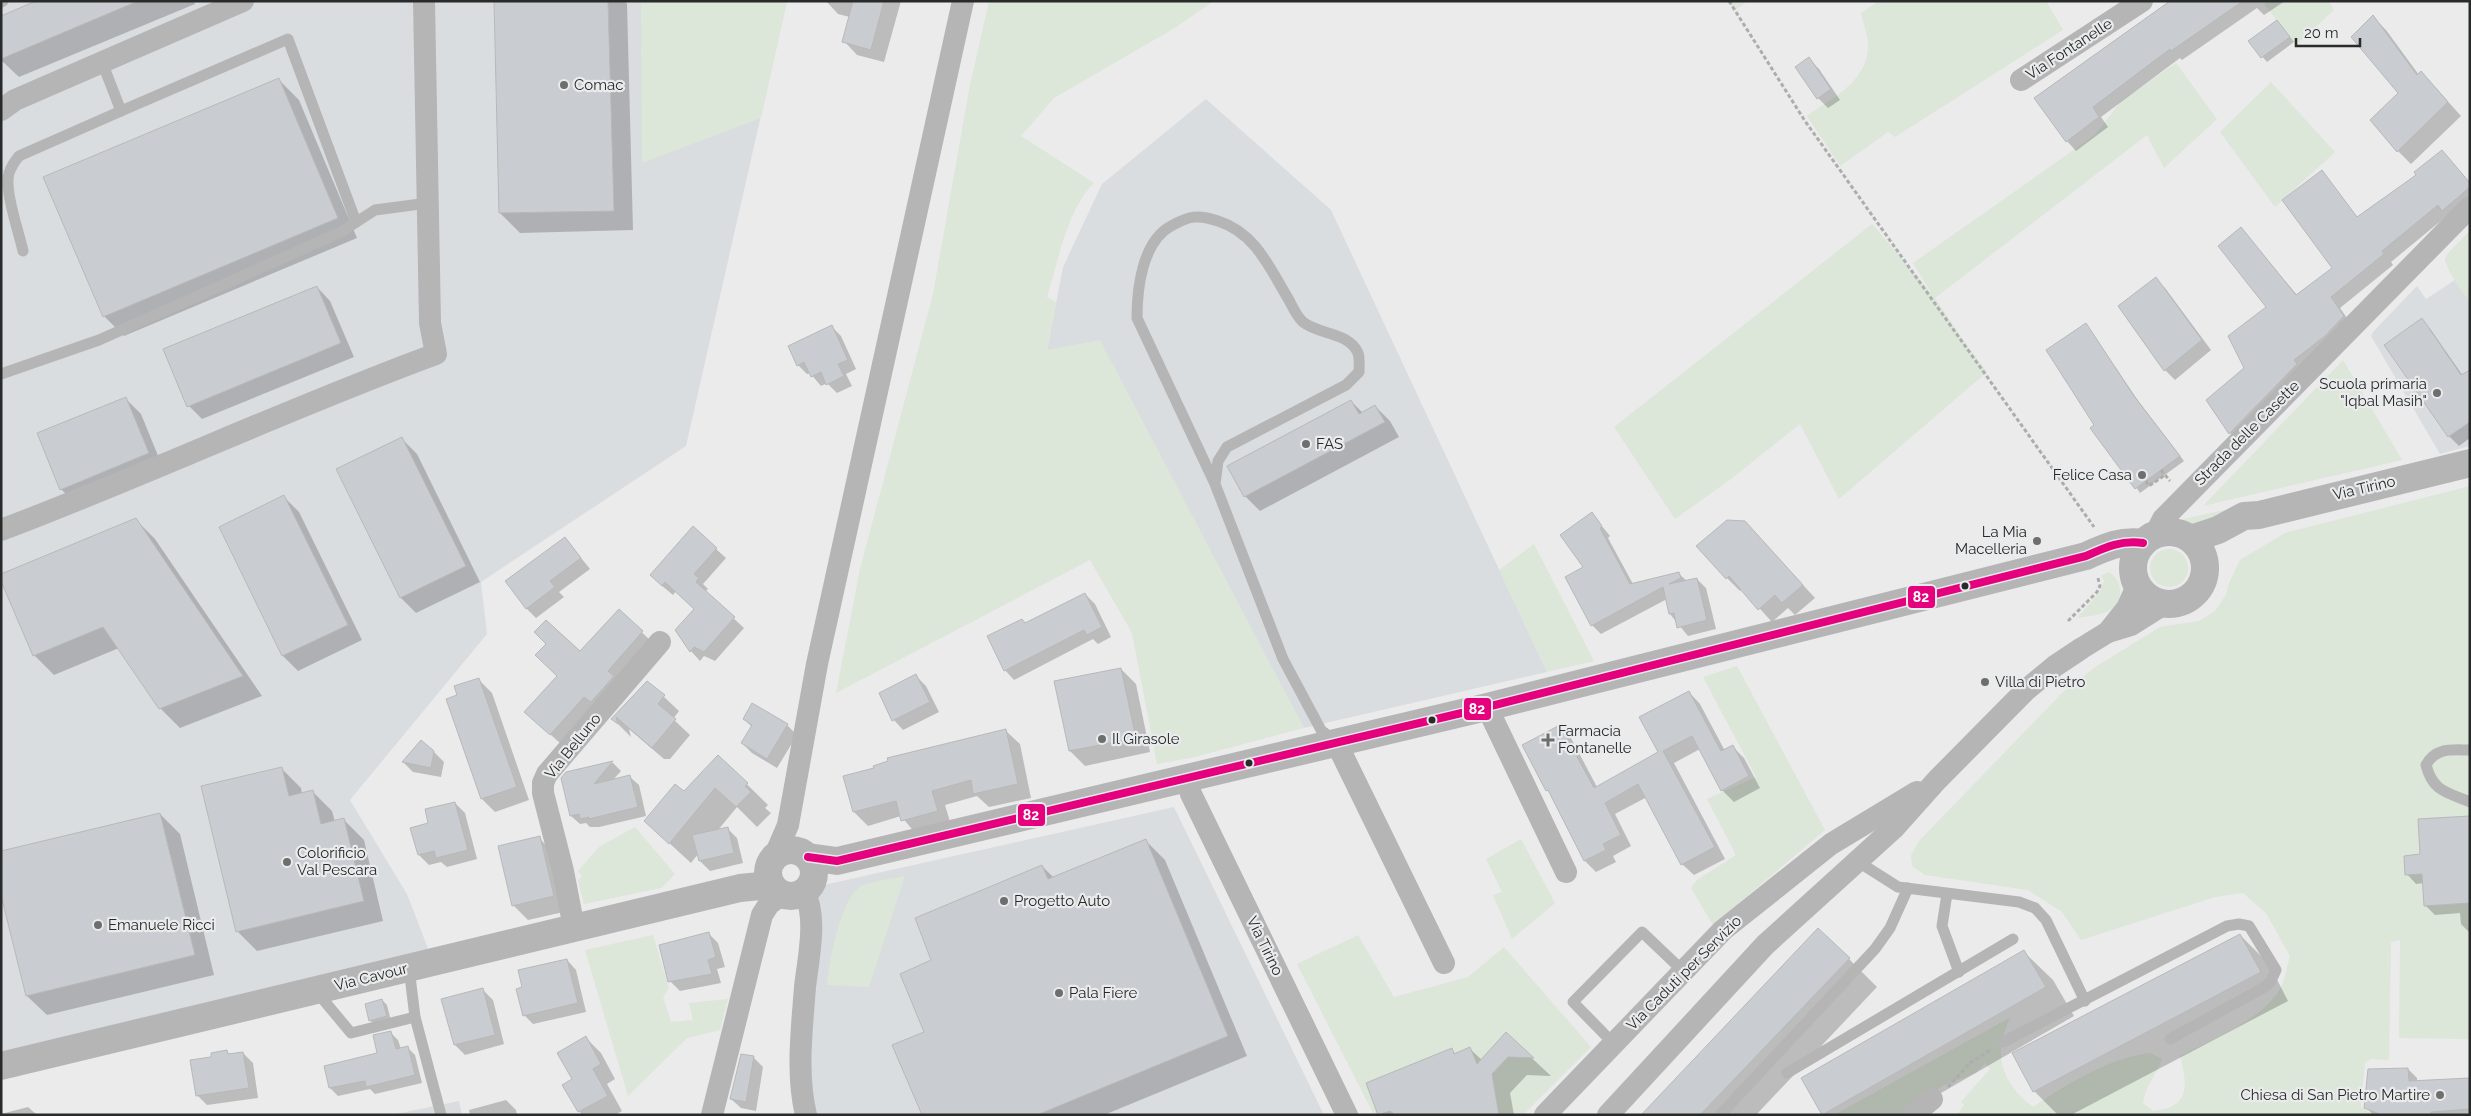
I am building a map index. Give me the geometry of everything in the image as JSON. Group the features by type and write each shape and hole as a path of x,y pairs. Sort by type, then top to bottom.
{"street":[{"path":"1,110 15,100 243,1"},
{"path":"1,530 138,476 258,424 436,354 430,323 424,1"},
{"path":"806,1115 803,1102 801,1059 810,940 810,909 791,872 788,825 817,664 963,1"},
{"name":"Via Fontanelle","path":"2021,80 2142,1"},
{"name":"Strada delle Casette","path":"2149,539 2163,519 2470,207"},
{"name":"Via Tirino","path":"2191,539 2218,530 2244,516 2259,515 2470,463"},
{"name":"Via Tirino","path":"2205,565 2227,542 2259,515"},
{"path":"712,1115 762,915 791,872 1487,707 2096,558 2128,541 2149,539 2174,532 2191,539 2203,555 2205,565 2202,582 2197,590 2183,601 2166,603 2154,600 2145,594 2136,579 2107,560 2096,558"},
{"path":"2136,579 2137,552 2149,539"},
{"name":"Via Caduti per Servizio","path":"2108,632 2127,608 2136,579"},
{"name":"Via Caduti per Servizio","path":"1608,1115 1765,945 1895,826 2000,716 2055,666 2108,632 2131,625 2166,603"},
{"name":"Via Belluno","path":"574,928 563,871 543,793 543,783 547,774 660,642"},
{"path":"1487,707 1566,872"},
{"path":"1336,742 1444,963"},
{"name":"Via Tirino","path":"1186,777 1195,803 1347,1115"},
{"name":"Via Caduti per Servizio","path":"1545,1115 1722,930 1832,844 1937,780"},
{"name":"Via Cavour","path":"1,1066 740,888 791,872"},
{"path":"1913,1115 1932,1099"}],"lane":[{"path":"23,251 9,189 8,174 19,156 288,40 356,222"},
{"path":"102,62 121,111"},
{"path":"1,374 99,340 341,232 375,210 428,203"},
{"path":"1215,484 1218,462 1227,447 1346,385 1359,372 1358,354 1351,344 1341,338 1313,330 1301,321 1257,246 1241,231 1208,217 1188,217 1165,230 1152,249 1142,272 1137,296 1137,318 1215,484 1283,659 1321,730 1336,742"},
{"path":"2470,750 2440,751 2431,756 2426,765 2430,780 2441,790 2470,802"},
{"path":"1857,862 1898,887 2019,902 2035,908 2046,920 2085,1001"},
{"path":"1720,1115 1875,949 1890,928 1908,888"},
{"path":"1947,894 1942,926 1959,972"},
{"path":"2003,1042 2227,926 2239,924 2249,926 2276,970 2271,980 2263,988 2170,1039"},
{"path":"1614,1044 1573,1002 1642,932 1683,971"},
{"path":"1787,1073 2013,939"},
{"path":"409,968 415,1017 441,1115"},
{"path":"315,990 351,1033 415,1017"}],"path":[{"path":"1729,1 1821,144 2096,558 2100,586 2068,621"},
{"path":"2146,481 2149,486 2164,475"},
{"path":"1932,1099 1947,1088 1970,1063 2003,1042"}],"shaded area":[{"path":"1,1 787,1 686,446 481,582 487,634 350,800 407,894 429,951 1,1053"},
{"path":"641,1 787,1 761,118 642,163"},
{"path":"989,1 1214,1 1173,29 1054,98 1021,136 1094,183 1085,194 1070,221 1047,297 1056,302 1047,350 1100,340 1304,728 1195,757 1157,764 1132,633 1090,560 836,693 860,569 933,294 969,90"},
{"path":"1728,1 1748,1 1734,11"},
{"path":"1879,1 2046,1 2063,30 1895,137 1888,132 1840,166 1807,116 1848,87 1863,67 1867,56 1868,43 1861,13"},
{"path":"2269,1 2328,1 2334,10 2296,45 2264,4"},
{"path":"2176,63 2217,119 2164,168 2147,135 1935,298 1987,372 1839,499 1800,424 1731,479 1675,519 1614,427 1872,224 1932,294 1913,263 2095,135 2121,101"},
{"path":"2271,82 2335,152 2275,207 2220,132"},
{"path":"1206,99 1331,210 1547,672 1304,728 1271,667 1047,351 1063,267 1102,184"},
{"name":"Scuola primaria \"Iqbal Masih\"","path":"2470,231 2470,446 2440,454 2371,336 2417,286 2426,299 2455,280 2445,260 2447,255"},
{"path":"2470,231 2470,302 2453,278 2446,259 2450,251"},
{"path":"2343,360 2402,460 2203,506"},
{"path":"2470,486 2470,1039 2399,1038 2400,940 2391,942 2389,1060 2371,1059 2365,1063 2361,1107 2375,1115 1957,1115 1964,1105 1961,1102 1990,1069 1985,1063 1976,1073 1942,1086 1908,1115 1834,1115 2011,1017 2002,1043 2003,1067 2007,1078 2014,1088 2033,1107 2074,1081 2104,1066 2119,1060 2150,1053 2162,1059 2146,1092 2143,1103 2153,1111 2165,1109 2180,1100 2185,1086 2180,1056 2249,1020 2272,1000 2282,985 2290,956 2266,913 2243,893 2215,897 2081,940 2062,912 2028,890 1925,875 1912,866 1911,855 1919,841 2063,692 2097,666 2160,627 2199,621 2215,611 2226,595 2229,583 2240,560 2285,533"},
{"path":"2252,504 2200,527 2181,522 2184,519"},
{"path":"1534,544 1594,661 1547,672 1499,570"},
{"path":"2169,549 2183,554 2188,568 2183,582 2169,587 2155,582 2150,568 2155,554"},
{"path":"2109,572 2114,576 2119,586 2120,592 2117,603 2104,613 2077,618 2100,592 2104,581 2101,576"},
{"path":"1737,666 1825,830 1713,925 1691,888 1697,880 1736,855 1707,799 1756,777 1703,677"},
{"path":"1174,807 1324,1115 796,1115 793,1014 819,886"},
{"path":"635,827 675,874 661,888 584,904 578,881 582,876 578,871 599,847"},
{"path":"1521,839 1555,903 1512,939 1493,895 1502,892 1486,859"},
{"path":"905,876 869,987 827,985 833,946 842,915 855,891 868,883"},
{"path":"653,935 669,988 663,997 671,1022 693,1020 689,1003 728,999 720,1030 687,1038 628,1096 585,950"},
{"path":"1358,935 1394,997 1468,977 1504,947 1591,1047 1523,1115 1374,1115 1297,964"},
{"path":"459,1101 462,1115 391,1115"}],"building":[{"path":"36,1 138,1 1,59 1,16"},
{"path":"494,1 608,1 614,211 499,213"},
{"path":"853,1 884,1 871,50 842,42"},
{"path":"2170,1 2243,1 2171,51 2170,49 2093,107 2099,117 2066,142 2034,98"},
{"path":"2373,15 2417,75 2421,71 2448,102 2397,152 2370,120 2398,93 2351,37"},
{"path":"2277,20 2290,37 2261,58 2248,41"},
{"path":"1809,57 1831,89 1817,99 1795,67"},
{"path":"279,78 338,218 103,317 43,177"},
{"path":"2442,150 2470,183 2470,187 2442,211 2438,205 2382,251 2384,254 2331,297 2344,316 2325,336 2294,360 2297,364 2229,434 2206,400 2244,368 2228,336 2266,307 2218,246 2241,227 2296,295 2332,268 2282,200 2322,170 2357,217 2416,175 2414,172"},
{"path":"2156,277 2202,340 2164,371 2118,306"},
{"path":"317,286 341,343 187,407 163,349"},
{"path":"2422,318 2461,375 2470,370 2470,422 2448,437 2384,345"},
{"path":"2086,323 2134,396 2180,456 2135,489 2090,428 2094,425 2046,350"},
{"path":"832,325 848,360 838,364 844,376 826,385 821,372 811,377 804,362 797,366 788,346"},
{"path":"126,397 149,453 60,490 37,433"},
{"name":"FAS","path":"1351,400 1359,414 1375,405 1385,422 1244,497 1227,466"},
{"path":"402,437 466,566 400,598 336,469"},
{"path":"284,495 348,625 282,656 219,527"},
{"path":"1592,512 1602,526 1600,528 1630,584 1679,572 1681,578 1669,584 1697,578 1707,620 1677,628 1674,613 1669,614 1663,587 1591,626 1565,577 1583,567 1560,535"},
{"path":"136,518 243,676 159,709 103,627 33,656 1,581 1,574"},
{"path":"1727,520 1745,521 1803,585 1782,603 1775,595 1758,610 1729,576 1726,579 1696,546"},
{"path":"693,526 717,548 694,574 699,578 696,582 735,617 704,652 694,647 690,652 675,630 694,609 665,582 662,586 650,575"},
{"path":"565,537 581,558 550,581 555,587 526,609 505,581"},
{"path":"1085,593 1102,627 1087,635 1084,630 1004,671 987,636 1022,619 1025,623"},
{"path":"619,609 643,631 608,671 614,676 591,702 584,697 550,735 524,712 557,676 535,655 546,644 534,632 546,620 580,651"},
{"path":"1121,668 1136,738 1069,751 1054,681"},
{"path":"916,674 930,702 892,721 879,693"},
{"path":"479,678 517,787 481,799 446,699 457,695 454,686"},
{"path":"647,681 665,695 658,704 676,719 652,748 616,717 618,724 611,719"},
{"path":"1689,691 1721,751 1733,745 1749,776 1721,791 1692,736 1663,751 1715,847 1681,865 1638,784 1605,803 1621,835 1603,844 1606,850 1584,861 1548,790 1546,791 1522,745 1560,725 1594,788 1658,752 1639,717"},
{"path":"752,703 788,724 767,759 741,743 752,725 743,719"},
{"path":"1006,729 1018,784 973,794 971,780 932,791 938,811 901,821 896,801 853,812 843,776 874,768 873,766 888,761 887,758"},
{"path":"421,740 434,751 431,768 402,762"},
{"path":"718,755 748,783 745,786 751,792 736,807 715,788 669,844 644,821 675,784 684,791"},
{"path":"613,761 594,784 630,775 638,807 589,819 589,817 580,819 579,814 570,816 561,778 566,772"},
{"name":"Colorificio Val Pescara","path":"282,767 289,796 313,790 321,824 344,818 364,901 236,932 201,786"},
{"path":"455,802 468,850 436,858 434,851 418,855 410,828 428,823 425,809"},
{"name":"Emanuele Ricci","path":"160,813 195,955 26,996 1,895 1,851"},
{"path":"2470,816 2470,903 2424,906 2422,874 2405,875 2404,856 2420,854 2418,819"},
{"path":"728,827 734,853 699,861 692,835"},
{"path":"540,836 554,896 512,906 498,846"},
{"name":"Pala Fiere","path":"1146,839 1228,1036 1037,1115 922,1115 892,1045 924,1032 900,974 931,960 915,918 1042,865 1048,879"},
{"path":"1818,928 1850,958 1700,1115 1641,1115"},
{"path":"709,932 716,957 708,960 712,974 668,982 659,945"},
{"path":"2240,934 2261,972 2033,1092 2012,1053"},
{"path":"2024,950 2046,987 1822,1115 1801,1078"},
{"path":"567,959 578,1003 523,1016 516,989 522,987 518,970"},
{"path":"483,988 495,1035 454,1045 441,999"},
{"path":"382,999 387,1016 369,1021 365,1004"},
{"path":"391,1031 396,1049 408,1046 415,1075 366,1087 365,1081 329,1088 324,1066 377,1053 373,1035"},
{"path":"1506,1032 1534,1058 1508,1057 1492,1074 1499,1115 1395,1115 1390,1111 1378,1115 1366,1083 1452,1048 1454,1054 1470,1047 1477,1064"},
{"path":"586,1036 601,1064 593,1069 608,1096 578,1112 562,1085 572,1079 557,1053"},
{"path":"227,1050 228,1054 243,1052 249,1088 196,1096 190,1060 211,1057 211,1053"},
{"path":"741,1054 754,1056 746,1102 730,1099"},
{"path":"2408,1068 2409,1081 2470,1078 2470,1109 2431,1112 2430,1115 2382,1115 2364,1108 2368,1069"}],"transit line":[{"name":"82","path":"808,857 837,861 1487,707 2086,556 2114,545 2128,542 2143,543"}],"place":[{"name":"Comac","path":"564,85"},
{"name":"Scuola primaria \"Iqbal Masih\"","path":"2437,393"},
{"name":"FAS","path":"1306,444"},
{"name":"Felice Casa","path":"2142,475"},
{"name":"La Mia Macelleria","path":"2037,541"},
{"name":"Villa di Pietro","path":"1985,682"},
{"name":"Il Girasole","path":"1102,739"},
{"name":"Farmacia Fontanelle","path":"1548,740"},
{"name":"Colorificio Val Pescara","path":"287,862"},
{"name":"Progetto Auto","path":"1004,901"},
{"name":"Emanuele Ricci","path":"98,925"},
{"name":"Pala Fiere","path":"1059,993"},
{"name":"Chiesa di San Pietro Martire","path":"2440,1095"}]}
